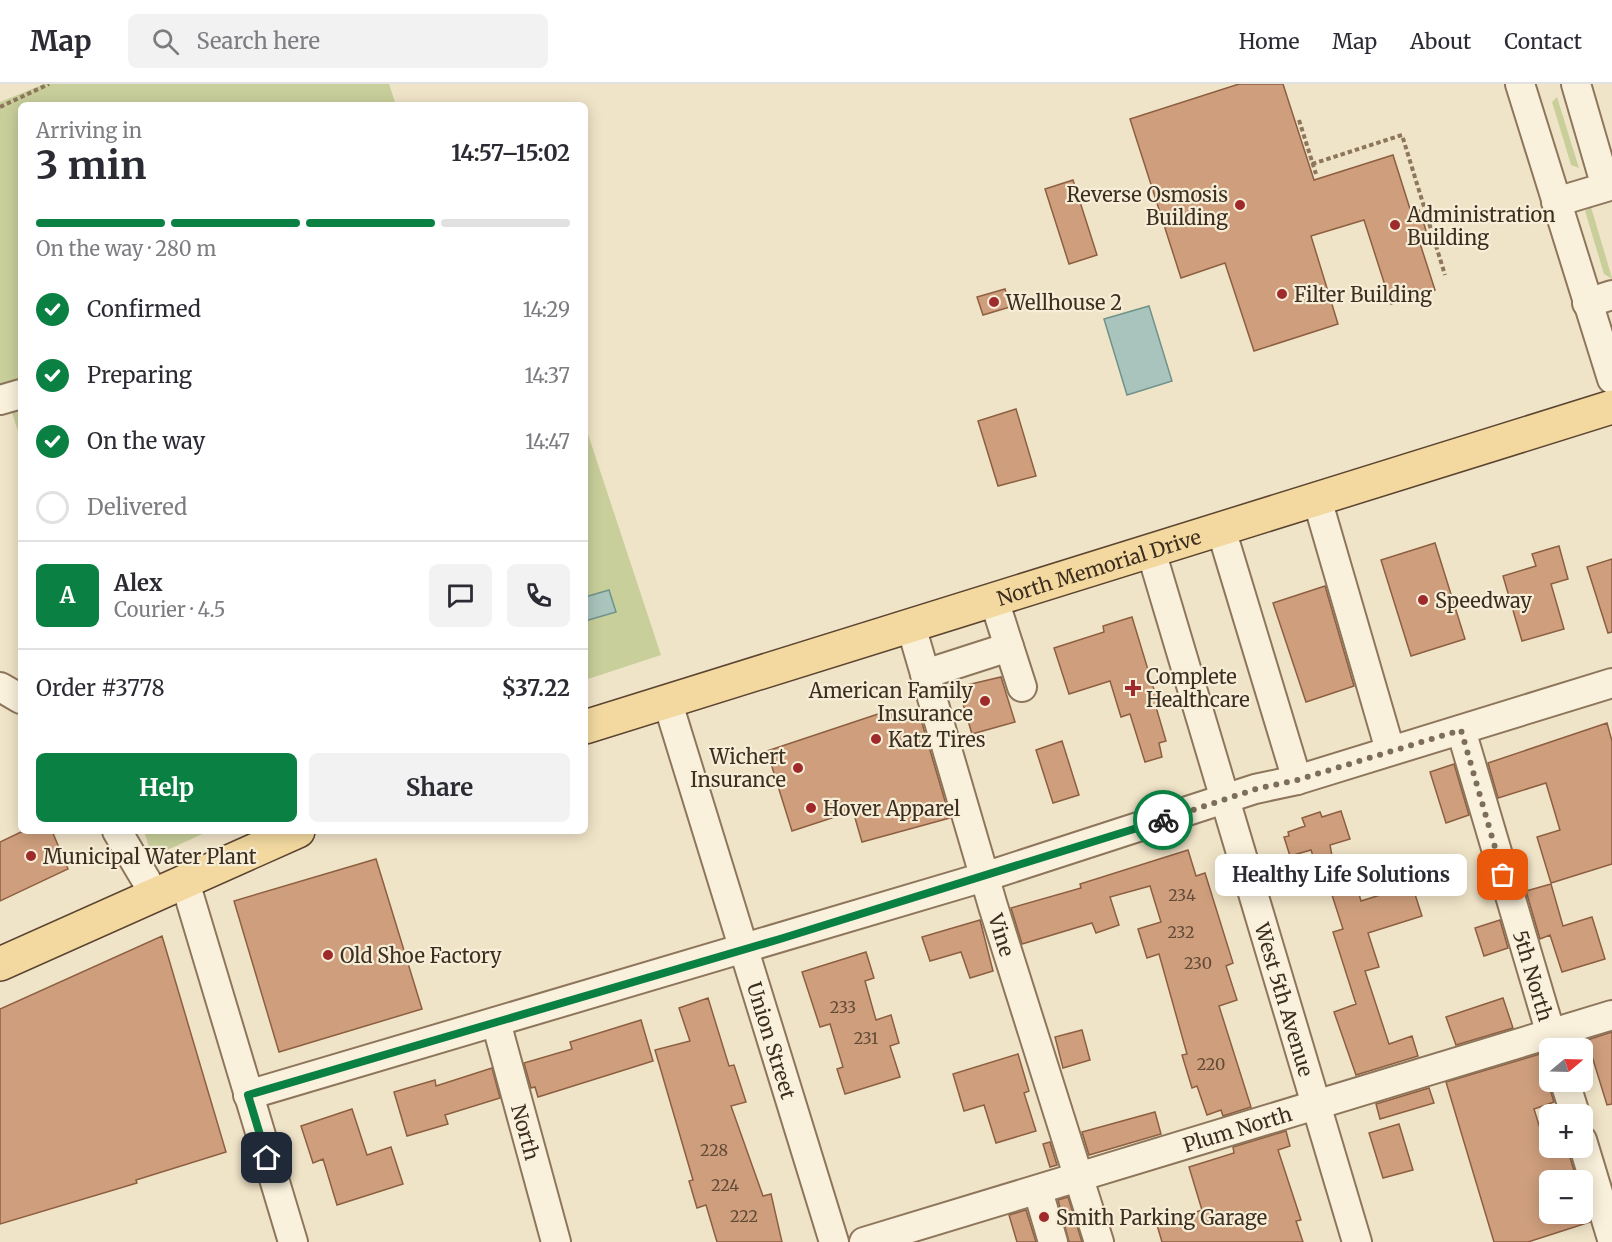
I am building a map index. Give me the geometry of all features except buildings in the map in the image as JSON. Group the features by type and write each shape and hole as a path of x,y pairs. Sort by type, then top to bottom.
{"main road":[{"name":"North Memorial Drive","path":"588,726 1612,407"},
{"path":"0,964 291,834"}],"street":[{"path":"1520,84 1556,202 1600,299 1612,379"},
{"path":"1556,202 1609,186 1576,84"},
{"path":"0,400 18,395"},
{"path":"1317,499 1390,750"},
{"path":"1221,529 1297,780"},
{"name":"West 5th Avenue","path":"1151,551 1315,1106 1358,1242"},
{"path":"994,600 1022,687"},
{"name":"Vine","path":"911,626 984,877 1099,1242"},
{"path":"925,674 1009,647"},
{"path":"248,1095 744,950 984,877 1226,799 1297,780 1612,683"},
{"path":"0,687 18,697"},
{"name":"Union Street","path":"667,700 834,1242"},
{"name":"5th North","path":"1461,730 1552,1038"},
{"path":"119,834 155,895"},
{"path":"185,882 293,1242"},
{"name":"Plum North","path":"1560,1038 1612,1016"},
{"name":"North","path":"496,1022 556,1242"},
{"name":"Plum North","path":"864,1242 1315,1106 1539,1045"},
{"path":"1587,1158 1612,1239"},
{"path":"1038,1191 1053,1242"}],"path":[{"path":"0,107 49,84"},
{"path":"1299,120 1316,174"},
{"path":"1312,164 1402,135 1425,219 1445,275"}],"green space":[{"path":"44,84 389,84 395,102 18,102 18,432 3,384 0,384 0,102"},
{"path":"1557,97 1579,168 1571,165 1552,102"},
{"path":"1591,207 1612,279 1604,274 1585,211"},
{"path":"588,434 661,655 588,679"},
{"path":"145,834 202,834 152,857"}],"water":[{"path":"1149,306 1172,381 1127,395 1104,319"},
{"path":"609,590 616,612 588,620 588,596"}],"way so far":[{"path":"1163,820 1256,789 1297,780 1461,730 1503,875"}],"place":[{"name":"Reverse Osmosis Building","path":"1240,205"},
{"name":"Administration Building","path":"1395,225"},
{"name":"Filter Building","path":"1282,294"},
{"name":"Wellhouse 2","path":"994,302"},
{"name":"Speedway","path":"1423,600"},
{"name":"Complete Healthcare","path":"1133,688"},
{"name":"American Family Insurance","path":"985,701"},
{"name":"Katz Tires","path":"876,739"},
{"name":"Wichert Insurance","path":"798,768"},
{"name":"Hover Apparel","path":"811,808"},
{"name":"Municipal Water Plant","path":"31,856"},
{"name":"Healthy Life Solutions","path":"1503,875"},
{"name":"Old Shoe Factory","path":"328,955"},
{"name":"Smith Parking Garage","path":"1044,1217"}],"route":[{"path":"267,1158 248,1095 780,939 1163,820"}]}
